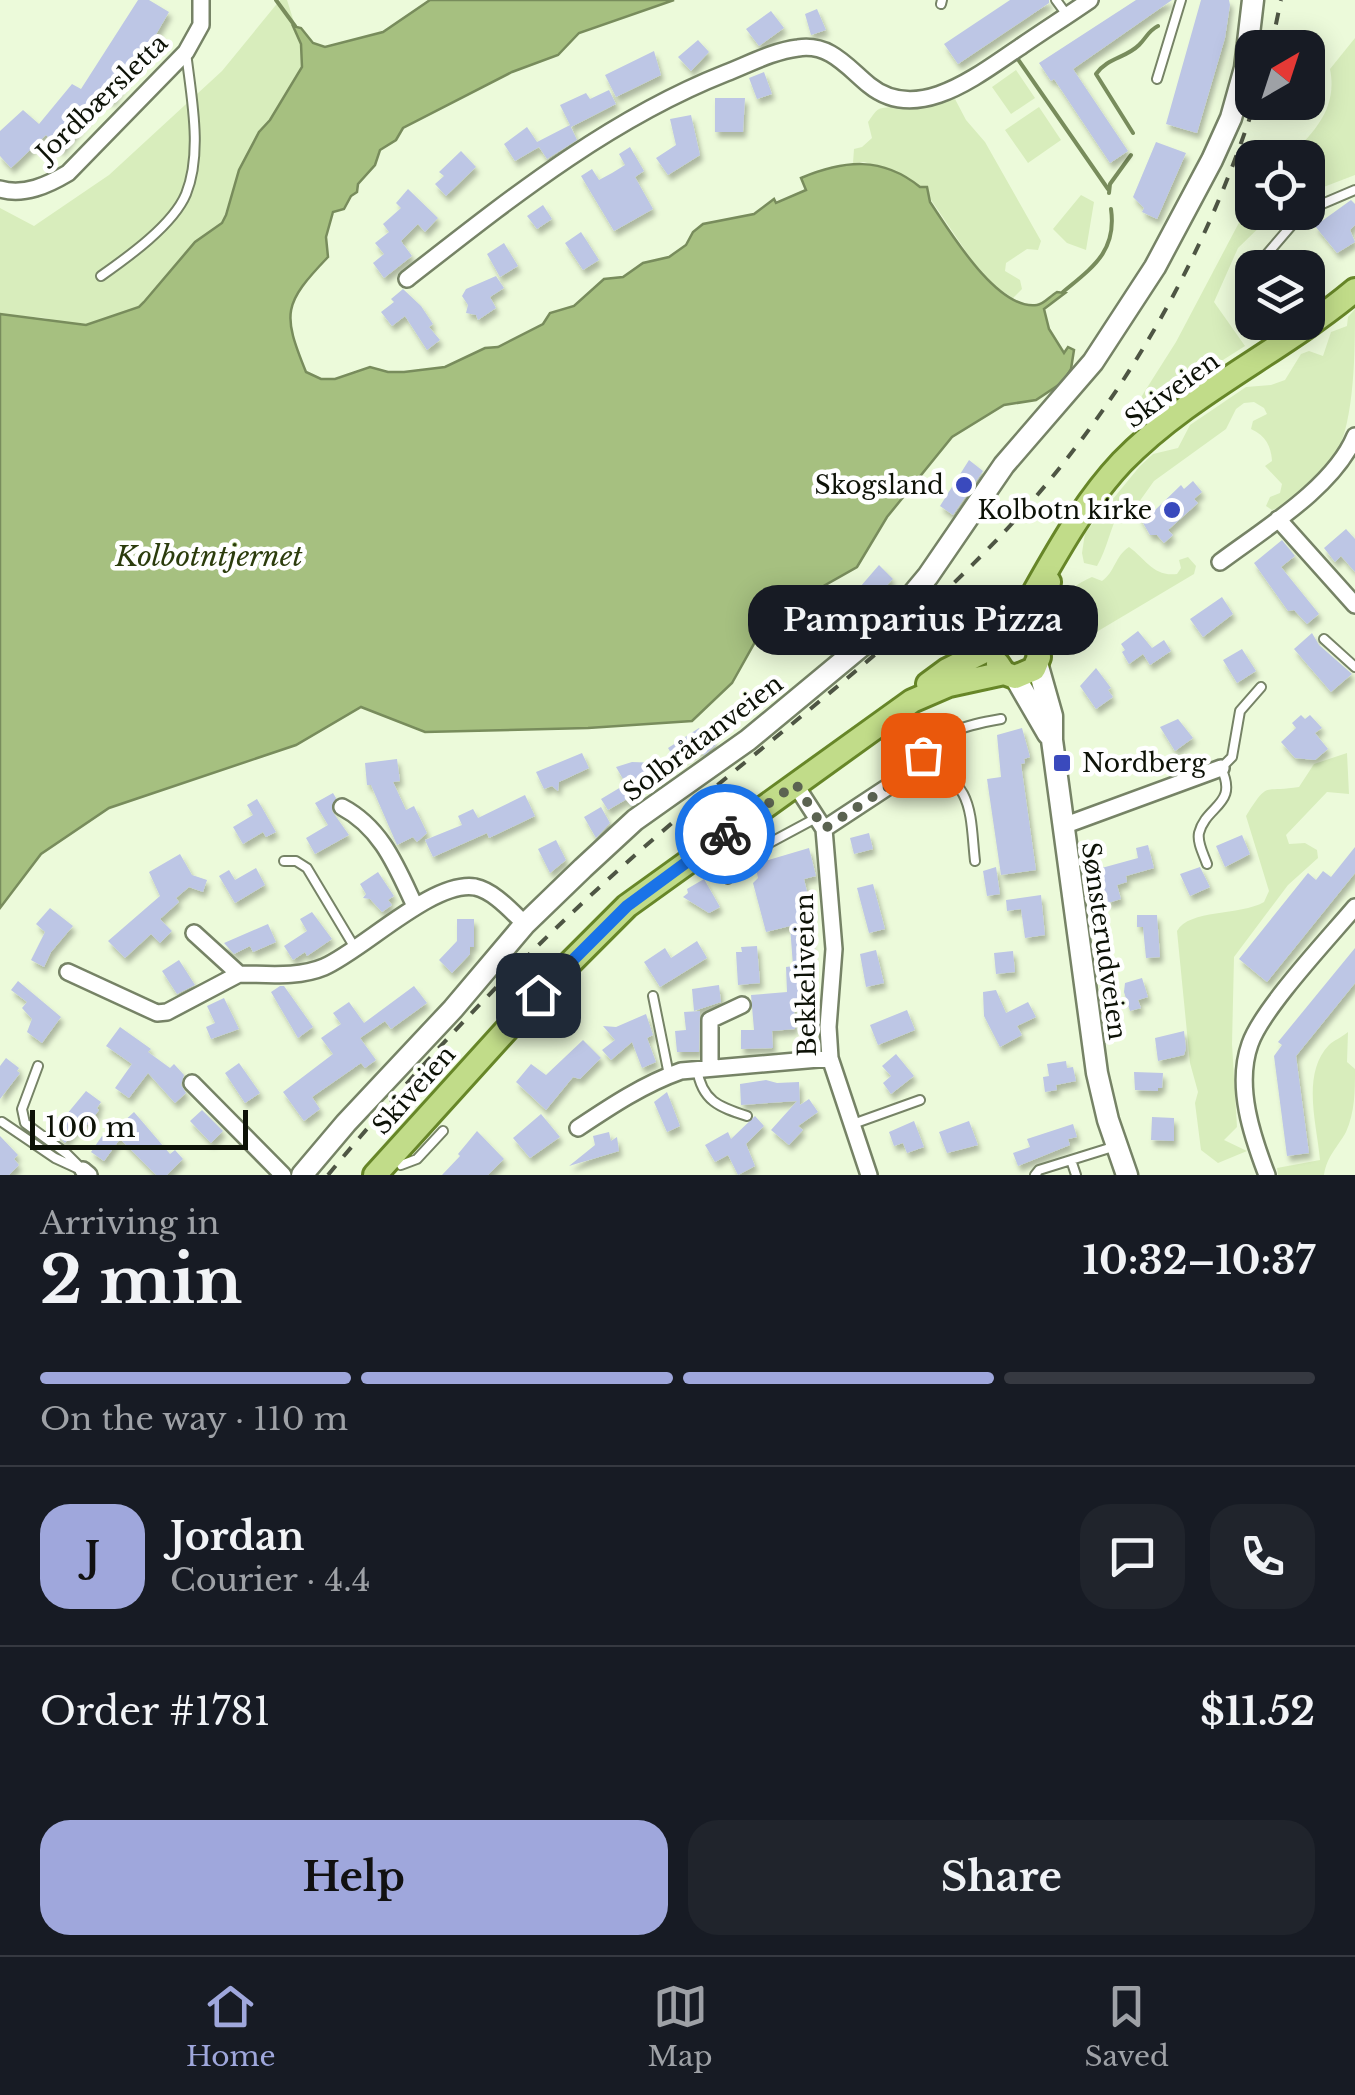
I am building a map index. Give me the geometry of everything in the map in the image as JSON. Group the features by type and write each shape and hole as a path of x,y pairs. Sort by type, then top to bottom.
{"main road":[{"name":"Skiveien","path":"912,701 932,678 1004,639 1089,503 1137,448 1355,290"},
{"name":"Skiveien","path":"1037,654 1052,564"},
{"path":"1025,634 1037,654 1028,674 1009,674 996,660 1004,639 1025,634"},
{"name":"Skiveien","path":"374,1175 525,1008 616,916 912,701 949,684 1009,674"}],"street":[{"name":"Jordbærsletta","path":"0,190 45,186 68,172 186,52 201,25 201,0"},
{"path":"407,280 523,190 634,115 724,73 783,51 810,47 835,56 880,92 920,99 965,83 1090,0"},
{"name":"Solbråtanveien","path":"302,1175 454,1009 525,924 636,820 748,740 888,624 928,576 1004,466 1093,362 1155,267 1231,118 1245,68 1253,0"},
{"path":"1220,562 1323,481 1354,440"},
{"path":"1278,519 1355,605"},
{"name":"Sønsterudveien","path":"1037,654 1052,716 1052,740 1097,1073 1126,1175"},
{"name":"Sønsterudveien","path":"1009,674 1052,740"},
{"path":"1063,826 1220,768"},
{"path":"820,824 920,770"},
{"name":"Bekkeliveien","path":"796,784 820,824 834,949 828,1027 830,1058 869,1175"},
{"path":"342,807 362,817 379,837 415,906"},
{"path":"68,972 156,1013 167,1012 238,974 306,972 326,966 415,906 461,886 478,888 503,903 525,924"},
{"path":"1267,1175 1248,1114 1246,1063 1250,1044 1267,1016 1355,908"},
{"path":"194,933 238,974"},
{"path":"703,1068 710,1020 742,1005"},
{"path":"578,1128 619,1101 669,1076 703,1068 830,1058"},
{"path":"192,1083 283,1175"}],"lane":[{"path":"1056,0 1067,15"},
{"path":"1157,79 1181,0"},
{"path":"102,276 142,247 185,197 192,168 186,52"},
{"path":"1325,203 1355,190"},
{"path":"1271,250 1288,230"},
{"path":"1324,639 1355,667"},
{"path":"1207,864 1199,838 1203,825 1226,795 1227,785 1220,768 1232,756 1240,711 1261,686"},
{"path":"975,861 970,814 959,786 936,771 920,770 923,755 946,734 971,724 1001,719"},
{"path":"728,878 762,847 820,824"},
{"path":"284,861 296,861 307,868 355,948"},
{"path":"653,996 669,1076"},
{"path":"38,1066 22,1108 24,1123 86,1173"},
{"path":"703,1068 702,1092 710,1101 747,1116"},
{"path":"853,1124 920,1100"},
{"path":"2,1122 55,1158 86,1173"},
{"path":"401,1165 417,1159 443,1131"},
{"path":"1035,1175 1039,1170 1116,1146"},
{"path":"1071,1160 1076,1175"}],"shaded area":[{"path":"280,0 287,0 301,44 302,67 239,170 222,223 195,242 139,307 73,326 45,318 0,314 0,208 34,226 109,175 222,71"},
{"path":"1355,38 1355,175 1325,186 1325,140 1306,140 1325,120 1332,83 1330,69"},
{"path":"1016,70 1035,98 1011,114 992,87"},
{"path":"955,99 985,142 1041,241 1038,250 1027,249 1006,263 1005,271 1020,280 1022,289 1013,298 986,281 923,188 898,172 864,162 853,163 854,149 872,138 868,122 879,109"},
{"path":"1039,107 1061,140 1028,163 1005,130"},
{"path":"1081,195 1094,202 1086,250 1067,243 1053,229"},
{"path":"1235,230 1257,230 1235,250 1214,302 1235,332 1235,340 1245,346 1133,417 1131,413 1176,342"},
{"path":"1355,309 1353,384 1342,440 1331,462 1297,495 1278,508 1266,506 1270,497 1280,493 1282,484 1265,466 1272,461 1267,442 1251,429 1253,421 1267,414 1254,402 1244,403 1236,409 1226,429 1154,481 1139,502 1119,512 1097,566 1084,563 1085,533 1140,466 1153,454 1178,448 1190,425 1246,387 1285,380 1301,354 1309,351 1323,356 1331,332 1347,326"},
{"path":"1129,547 1162,573 1177,574 1181,568 1179,560 1188,557 1196,566 1194,574 1083,640 1067,613 1073,590 1092,577 1102,581"},
{"path":"1347,753 1349,794 1327,792 1286,835 1289,844 1305,843 1317,850 1318,858 1288,885 1234,957 1232,1044 1237,1127 1224,1140 1247,1151 1218,1163 1201,1150 1195,1103 1198,1092 1190,1063 1177,931 1192,919 1264,902 1269,891 1246,816 1267,790 1299,787 1314,764"},
{"path":"1348,1032 1347,1062 1355,1069 1355,1085 1346,1132 1324,1175 1278,1175 1277,1168 1320,1160 1313,1100 1315,1070 1329,1045"}],"water":[{"name":"Kolbotntjernet","path":"430,0 674,0 579,33 558,55 512,72 403,128 396,140 380,150 357,192 344,209 333,212 326,237 328,257 302,286 291,310 293,336 306,372 321,379 335,379 370,367 404,372 445,367 543,324 550,313 574,306 604,279 623,277 643,263 669,257 686,245 703,224 754,214 774,199 776,203 806,190 801,178 832,167 862,164 891,170 927,187 930,202 962,248 1006,295 1037,305 1057,292 1065,293 1044,309 1049,329 1064,353 1068,347 1074,350 1071,369 1063,382 1036,400 1004,405 952,437 887,517 857,567 769,617 732,683 692,721 425,732 361,707 296,745 109,808 41,854 0,908 0,314 86,325 139,307 195,242 222,223 239,170 302,67 301,44 293,26 301,28 313,43 325,47 383,32"}],"building":[{"path":"138,0 149,0 169,12 112,101 103,97 61,151 46,135 11,168 0,156 0,131 23,110 39,124 72,84 81,89"},
{"path":"1010,0 1049,3 958,64 944,44"},
{"path":"1136,0 1172,0 1073,69 1128,151 1110,163 1039,63"},
{"path":"1201,0 1229,0 1230,5 1225,38 1197,133 1166,124"},
{"path":"817,9 826,30 811,35 805,14"},
{"path":"771,11 784,28 759,46 746,29"},
{"path":"698,40 709,52 691,71 678,57"},
{"path":"654,51 661,75 616,97 605,75"},
{"path":"764,72 772,94 757,99 749,78"},
{"path":"609,90 616,104 571,127 560,105 586,93 590,99"},
{"path":"715,98 745,98 743,132 715,132"},
{"path":"691,115 700,155 668,175 656,158 676,145 670,119"},
{"path":"570,125 577,140 547,159 539,147 515,161 504,144 527,127 537,142"},
{"path":"1156,142 1186,153 1157,219 1142,212 1144,208 1133,197"},
{"path":"630,147 644,171 635,177 653,209 614,231 581,176 592,169 599,180 612,173 625,165 619,154"},
{"path":"461,151 476,167 446,196 435,184 444,176 439,172"},
{"path":"408,189 438,218 425,232 418,224 401,241 412,256 384,278 373,263 384,254 375,243 389,232 383,224 401,208 396,203"},
{"path":"1351,200 1355,204 1355,225 1350,230 1355,242 1337,253 1318,230 1325,230 1325,219"},
{"path":"543,205 552,219 537,229 527,216"},
{"path":"581,232 599,260 583,270 565,243"},
{"path":"504,243 518,266 500,277 487,254"},
{"path":"496,276 504,288 490,297 496,308 478,320 476,315 466,313 468,305 462,296 466,289"},
{"path":"403,289 421,306 433,324 429,327 440,340 427,350 405,316 392,326 381,312"},
{"name":"Skogsland","path":"969,460 983,471 953,515 940,506"},
{"name":"Kolbotn kirke","path":"1193,481 1202,492 1194,499 1198,503 1168,530 1173,535 1164,543 1157,535 1150,535 1139,516 1147,508 1152,513 1181,485 1184,489"},
{"path":"1346,529 1355,539 1355,572 1341,556 1335,562 1324,548"},
{"path":"1282,540 1295,556 1281,567 1319,614 1307,624 1294,610 1288,611 1254,563"},
{"path":"879,565 893,579 848,626 836,615"},
{"path":"1222,597 1233,614 1203,637 1190,619"},
{"path":"1138,631 1152,648 1164,640 1171,651 1150,665 1143,654 1129,664 1121,644"},
{"path":"1312,633 1319,645 1352,674 1331,692 1294,649"},
{"path":"1242,649 1256,671 1237,683 1223,660"},
{"path":"1096,668 1113,697 1096,709 1080,686"},
{"path":"1301,715 1305,719 1310,715 1322,728 1315,733 1328,749 1315,760 1295,758 1281,742 1296,728 1292,723"},
{"path":"1178,719 1193,738 1175,751 1160,727"},
{"path":"699,728 703,734 708,732 716,745 704,755 700,749 676,761 668,748"},
{"path":"1022,728 1030,757 1021,764 1036,870 1001,875 987,779 1001,777 997,735"},
{"path":"582,753 589,768 559,782 558,791 552,786 544,789 536,772"},
{"path":"397,759 400,781 393,782 406,810 414,806 427,833 417,842 413,837 397,845 371,785 367,785 365,763"},
{"path":"632,762 659,763 633,785 641,799 631,806 627,799 608,810 601,799 626,784 616,767"},
{"path":"333,793 336,798 332,811 349,835 315,854 306,838 328,825 315,803"},
{"path":"525,795 535,816 489,838 487,833 433,857 425,840 462,825 458,816 473,809 478,818"},
{"path":"257,799 276,832 266,837 263,832 243,844 233,827 253,815 247,805"},
{"path":"601,807 610,823 596,838 584,817"},
{"path":"869,833 873,849 854,854 850,838"},
{"path":"1242,835 1250,854 1225,867 1216,846"},
{"path":"556,840 566,860 550,873 538,849"},
{"path":"1148,845 1154,868 1126,876 1127,882 1117,885 1121,899 1108,903 1098,869 1138,858 1136,848"},
{"path":"1355,847 1355,873 1267,982 1239,959 1308,873 1316,880 1323,871 1331,877"},
{"path":"809,848 816,876 804,879 812,912 812,967 806,967 807,1005 794,1006 795,1029 772,1031 773,1048 741,1049 741,1030 754,1030 751,995 787,992 786,967 793,966 790,926 766,932 753,883 758,878 755,864"},
{"path":"180,854 192,875 207,880 203,892 189,887 176,898 179,902 160,919 172,931 160,943 151,934 125,958 108,941 160,896 149,872"},
{"path":"996,867 1000,894 987,896 983,871"},
{"path":"1200,867 1210,887 1190,896 1180,874"},
{"path":"256,868 265,885 235,903 219,876 229,870 235,880"},
{"path":"378,872 394,896 388,900 392,905 382,912 370,899 363,898 366,894 360,884"},
{"path":"704,879 720,907 709,913 683,897 687,889"},
{"path":"873,884 885,929 869,933 857,888"},
{"path":"1041,895 1045,935 1025,938 1021,909 1007,911 1006,900"},
{"path":"50,908 73,926 44,967 31,960 45,932 36,924"},
{"path":"312,912 332,939 307,956 305,952 293,960 284,946 307,931 300,919"},
{"path":"1137,915 1157,915 1160,957 1146,958 1143,927 1137,927"},
{"path":"457,919 474,919 474,947 470,947 470,954 452,973 439,960 457,941"},
{"path":"268,924 276,942 253,952 250,946 234,954 224,943"},
{"path":"697,941 707,958 660,987 644,962 665,948 671,958"},
{"path":"757,946 760,983 738,985 736,952 742,952 741,947"},
{"path":"1355,948 1355,983 1296,1056 1309,1153 1287,1156 1274,1056 1282,1045 1278,1042"},
{"path":"876,950 884,983 866,987 860,954"},
{"path":"1013,951 1015,972 996,974 994,953"},
{"path":"179,960 195,985 177,994 162,971"},
{"path":"1142,978 1148,997 1138,1000 1141,1008 1130,1011 1125,983"},
{"path":"18,981 61,1017 42,1043 27,1032 32,1019 22,1008 27,1002 11,990"},
{"path":"719,985 721,1002 694,1011 692,989"},
{"path":"284,986 313,1027 298,1038 271,992"},
{"path":"414,986 427,1003 391,1029 385,1021 360,1038 376,1060 365,1068 361,1063 312,1097 320,1109 304,1121 283,1092 333,1054 321,1038 341,1024 333,1013 349,1002 364,1023"},
{"path":"996,990 1006,1013 1028,1002 1036,1017 1017,1026 1022,1035 1000,1047 984,1016 983,992"},
{"path":"224,998 239,1029 211,1039 206,1027 215,1023 207,1006"},
{"path":"907,1010 915,1030 878,1045 870,1025"},
{"path":"700,1011 699,1052 677,1052 675,1031 686,1030 684,1012"},
{"path":"646,1014 653,1035 647,1038 656,1062 642,1068 632,1042 611,1060 602,1050 615,1040 603,1026 616,1027"},
{"path":"120,1027 151,1049 148,1052 170,1068 174,1064 184,1075 181,1085 186,1093 175,1103 148,1073 129,1098 115,1088 132,1064 106,1046"},
{"path":"1184,1031 1184,1055 1158,1061 1155,1038"},
{"path":"583,1040 601,1058 580,1079 573,1077 546,1110 516,1082 531,1064 546,1075"},
{"path":"896,1054 914,1076 891,1094 883,1083 891,1076 882,1066"},
{"path":"6,1058 20,1073 0,1099 0,1066"},
{"path":"1066,1061 1067,1068 1073,1067 1076,1081 1045,1092 1043,1077 1049,1076 1047,1064"},
{"path":"239,1063 260,1093 245,1103 225,1073"},
{"path":"1134,1072 1163,1073 1162,1088 1135,1090"},
{"path":"766,1080 799,1082 800,1105 809,1099 818,1112 798,1126 803,1130 789,1145 771,1130 797,1101 741,1105 740,1084"},
{"path":"86,1091 101,1102 99,1110 88,1125 83,1121 65,1143 50,1127 58,1117 62,1120"},
{"path":"667,1092 680,1126 667,1132 654,1102"},
{"path":"202,1110 223,1131 211,1143 190,1121"},
{"path":"134,1112 170,1154 175,1150 183,1159 167,1175 156,1175 120,1139 104,1161 91,1152 102,1136 106,1138"},
{"path":"541,1114 560,1137 530,1158 513,1138"},
{"path":"755,1116 764,1126 746,1144 755,1166 738,1175 728,1155 715,1162 705,1145 728,1132 731,1139"},
{"path":"1152,1117 1174,1118 1174,1141 1151,1140"},
{"path":"914,1121 924,1147 907,1153 903,1143 894,1146 889,1132"},
{"path":"969,1121 978,1145 947,1153 939,1132"},
{"path":"1073,1124 1077,1137 1068,1139 1070,1145 1018,1166 1013,1153 1030,1147 1027,1139"},
{"path":"477,1131 504,1159 488,1175 442,1175 460,1156"},
{"path":"609,1132 611,1141 617,1137 619,1151 569,1166 595,1145 593,1136"},
{"path":"0,1136 18,1155 14,1159 19,1165 9,1175 0,1175"}],"waterway":[{"path":"276,0 295,26"},
{"path":"1133,133 1096,74 1134,49 1158,26"},
{"path":"1017,58 1108,189"},
{"path":"1109,193 1110,184 1131,155"},
{"path":"1063,292 1093,266 1106,247 1111,209"}],"railway":[{"path":"1275,30 1281,0"},
{"path":"328,1175 466,1019 538,945 660,833 896,636 985,552 1030,503 1111,399 1146,343 1207,226 1249,120"}],"way so far":[{"path":"725,834 796,784 824,829 909,773 920,770 923,755"}],"place":[{"name":"Skogsland","path":"964,485"},
{"name":"Kolbotn kirke","path":"1172,510"},
{"name":"Pamparius Pizza","path":"923,755"},
{"name":"Nordberg","path":"1062,763"}],"route":[{"path":"538,995 627,906 725,834"}]}
